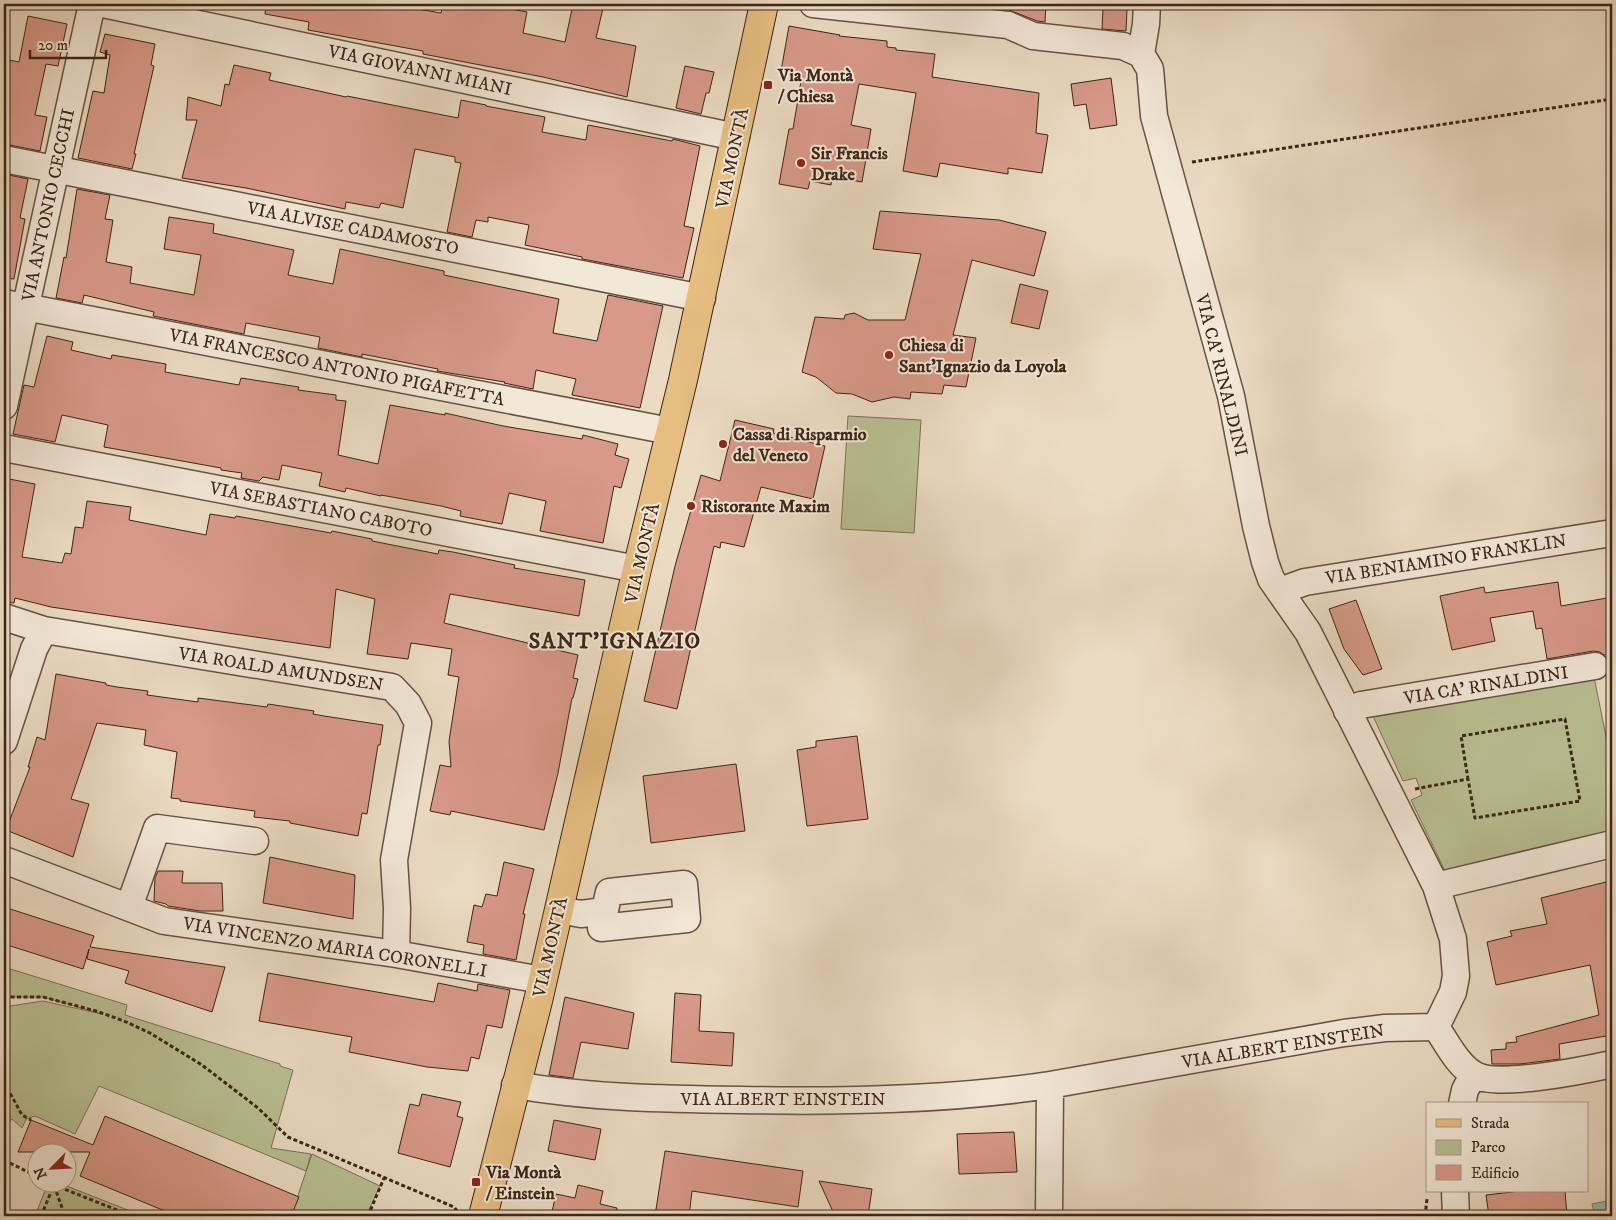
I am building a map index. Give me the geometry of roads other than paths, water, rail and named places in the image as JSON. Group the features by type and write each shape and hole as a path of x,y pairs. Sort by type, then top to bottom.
{"main road":[{"name":"VIA MONTÀ","path":"470,1214 515,1085 542,980 702,298 764,4"}],"street":[{"name":"VIA ANTONIO CECCHI","path":"4,406 15,305 56,169 92,4"},
{"name":"VIA GIOVANNI MIANI","path":"103,4 736,137"},
{"path":"813,4 1008,25 1033,36 1123,46 1141,54 1147,4"},
{"name":"VIA CA' RINALDINI","path":"1141,54 1150,69 1154,116 1232,396 1256,526 1265,562 1271,579 1308,632 1436,886 1453,939 1456,976 1453,992 1436,1027"},
{"name":"VIA ALVISE CADAMOSTO","path":"4,159 702,298"},
{"name":"VIA FRANCESCO ANTONIO PIGAFETTA","path":"15,305 670,431"},
{"name":"VIA SEBASTIANO CABOTO","path":"4,448 637,569"},
{"name":"VIA BENIAMINO FRANKLIN","path":"1282,594 1291,587 1305,582 1612,533"},
{"name":"VIA ROALD AMUNDSEN","path":"4,616 44,630 392,687 408,704 418,723 394,860 397,908 396,954"},
{"path":"4,741 34,649 44,630"},
{"name":"VIA CA' RINALDINI","path":"1347,711 1361,705 1595,666"},
{"path":"129,907 157,828 255,840"},
{"path":"1436,886 1612,844"},
{"name":"VIA VINCENZO MARIA CORONELLI","path":"4,860 164,921 396,954 542,980"},
{"path":"559,910 580,914 604,911"},
{"path":"1436,1027 1458,1059 1473,1074 1483,1079 1494,1080 1565,1074 1612,1064"},
{"name":"VIA ALBERT EINSTEIN","path":"515,1085 545,1090 656,1099 799,1101 902,1099 1005,1092 1344,1033 1385,1028 1436,1027"},
{"path":"1462,1102 1465,1090 1473,1074"},
{"path":"1049,1216 1050,1085"},
{"path":"1455,1192 1456,1216"}],"place":[{"name":"Via Montà / Chiesa","path":"768,85"},
{"name":"Sir Francis Drake","path":"801,163"},
{"name":"Chiesa di Sant'Ignazio da Loyola","path":"889,355"},
{"name":"Cassa di Risparmio del Veneto","path":"723,444"},
{"name":"Ristorante Maxim","path":"691,506"},
{"name":"Via Montà / Einstein","path":"476,1182"}],"district":[{"name":"SANT'IGNAZIO","path":"615,640"}]}
